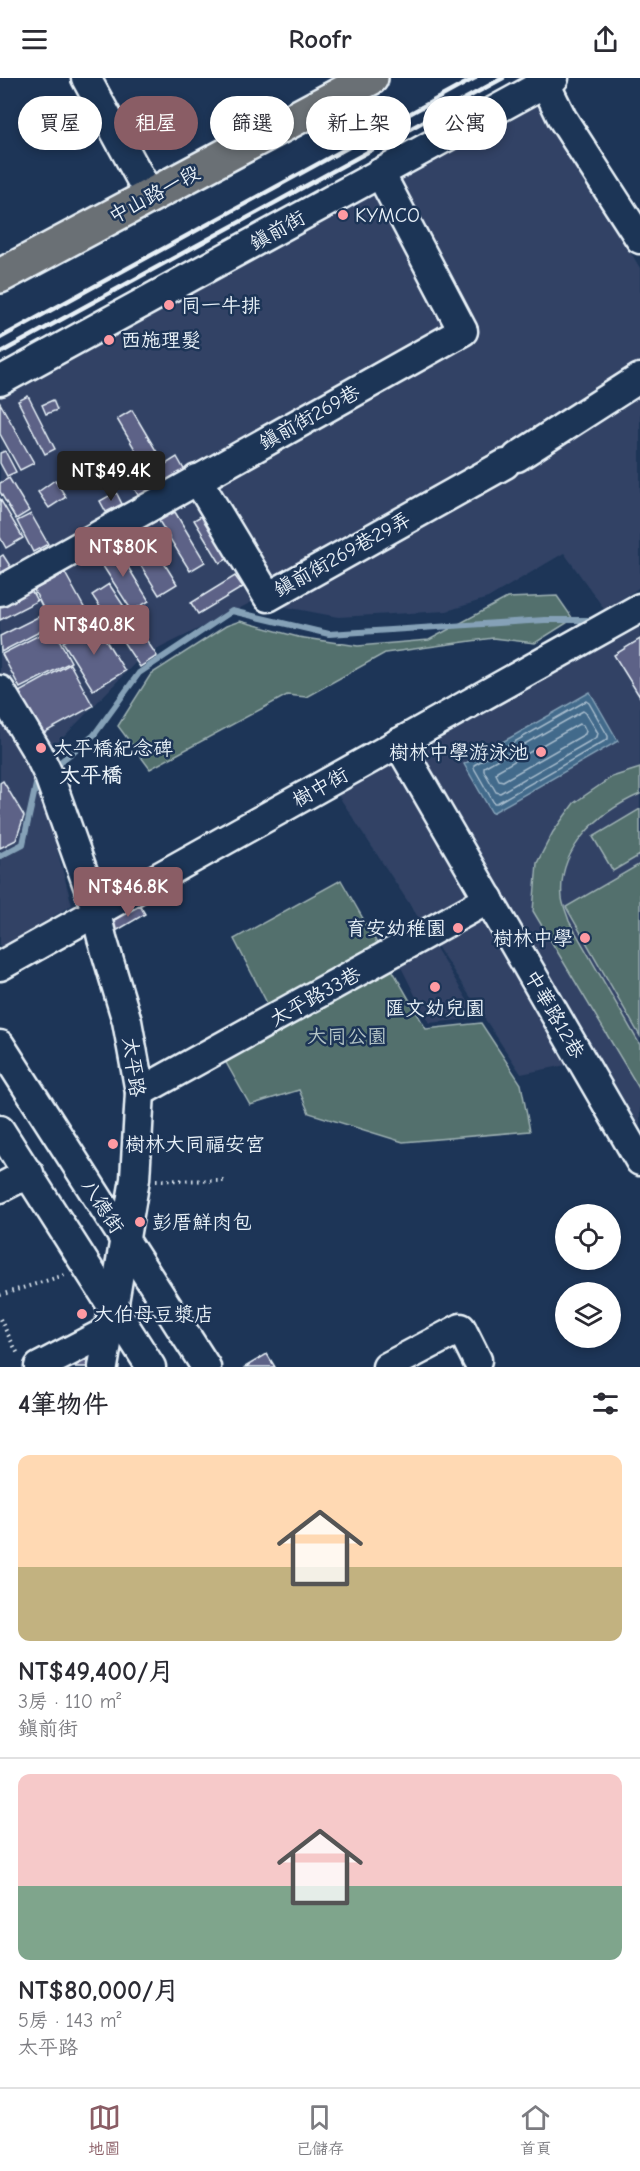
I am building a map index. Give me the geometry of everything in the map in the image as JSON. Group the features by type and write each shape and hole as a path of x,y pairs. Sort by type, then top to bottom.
{"main road":[{"name":"中山路一段","path":"0,276 371,78"}],"street":[{"path":"86,78 150,196"},
{"path":"549,80 562,118 640,239"},
{"name":"鎮前街","path":"0,381 549,80"},
{"name":"鎮前街269巷","path":"0,591 463,331 380,173"},
{"name":"鎮前街269巷29弄","path":"196,479 268,597 511,461 640,378"},
{"name":"樹中街","path":"0,966 640,608"},
{"name":"太平路","path":"0,690 44,765 92,897 127,1021 140,1092 135,1179 123,1238 103,1367"},
{"name":"中華路12巷","path":"398,743 640,1161"},
{"name":"太平路33巷","path":"140,1092 489,899"},
{"name":"八德街","path":"0,1045 207,1367"},
{"path":"0,1130 88,1270 111,1320 151,1367"},
{"path":"0,1188 28,1173"},
{"path":"29,1362 111,1320"},
{"path":"387,1367 461,1328 477,1360"}],"path":[{"path":"135,1179 225,1181"},
{"path":"0,1295 73,1272 88,1270"},
{"path":"0,1319 29,1362"}],"shaded area":[{"path":"539,97 640,268 640,587 605,610 564,553 488,598 447,611 338,617 254,601 140,658 54,747 50,823 72,905 0,949 0,397 444,150 507,150 507,115"},
{"name":"樹林中學","path":"640,623 640,1128 419,747"},
{"name":"育安幼稚園","path":"392,759 571,1064 521,1074 336,792"},
{"name":"匯文幼兒園","path":"430,938 478,1018 429,1023 396,957"}],"green space":[{"path":"557,596 573,619 535,643 493,638 385,653 306,697 287,695 150,769 118,726 151,674 226,626 240,621 298,637 358,646 429,640 507,598"},
{"path":"640,768 640,794 596,822 574,848 566,864 562,880 562,898 569,921 640,1045 640,1090 533,911 537,863 553,832 574,803 612,777"},
{"path":"640,809 640,855 613,871 593,837"},
{"path":"640,864 640,1036 566,907"},
{"name":"大同公園","path":"341,880 426,1029 481,1023 521,1084 530,1131 403,1142 309,1113 299,1090 250,1105 224,1059 275,1028 266,1001 234,939"}],"water":[{"name":"樹林中學游泳池","path":"590,692 618,741 492,813 464,764"}],"building":[{"path":"28,396 55,449 45,454 18,401"},
{"path":"53,400 57,410 46,414 42,405"},
{"path":"0,403 34,463 20,470 0,434"},
{"path":"132,410 164,464 149,473 117,419"},
{"path":"5,451 16,472 7,476 0,463 0,453"},
{"path":"177,457 186,473 141,500 132,485"},
{"path":"9,478 29,511 16,519 0,492 0,483"},
{"path":"55,480 66,497 49,508 38,492"},
{"path":"116,492 122,504 106,512 100,501"},
{"path":"0,499 23,538 6,548 0,537"},
{"path":"210,511 236,554 220,563 194,520"},
{"path":"175,512 205,562 190,571 159,521"},
{"path":"31,514 48,544 33,552 17,521"},
{"path":"143,529 177,584 159,595 125,540"},
{"path":"115,546 149,601 132,611 97,557"},
{"path":"3,555 12,569 0,576 0,557"},
{"path":"65,573 86,611 53,628 34,590"},
{"path":"235,576 243,587 198,614 191,603"},
{"path":"109,584 157,656 140,667 92,595"},
{"path":"30,588 37,601 0,620 0,603"},
{"path":"40,616 47,628 1,652 0,636"},
{"path":"95,623 125,671 93,690 63,642"},
{"path":"53,628 71,662 20,688 2,654"},
{"path":"640,639 640,697 614,655"},
{"path":"70,664 93,706 42,734 19,692"},
{"path":"3,781 24,816 16,840 0,848 0,783"},
{"path":"139,904 145,914 116,931 110,921"},
{"path":"91,1351 91,1367 71,1367 68,1362"},
{"path":"267,1354 275,1367 245,1367"}],"waterway":[{"path":"54,767 94,735 139,673 232,611 329,634 545,620 596,620"},
{"path":"0,856 23,844 37,780 41,777"}],"railway":[{"path":"0,338 475,78"},
{"path":"0,353 503,78"}],"place":[{"name":"KYMCO","path":"343,215"},
{"name":"同一牛排","path":"169,305"},
{"name":"西施理髮","path":"109,340"},
{"name":"太平橋紀念碑","path":"41,748"},
{"name":"樹林中學游泳池","path":"541,752"},
{"name":"育安幼稚園","path":"458,928"},
{"name":"樹林中學","path":"585,938"},
{"name":"匯文幼兒園","path":"435,987"},
{"name":"樹林大同福安宮","path":"113,1144"},
{"name":"彭厝鮮肉包","path":"140,1222"},
{"name":"大伯母豆漿店","path":"82,1314"}],"district":[{"name":"太平橋","path":"91,775"}]}
